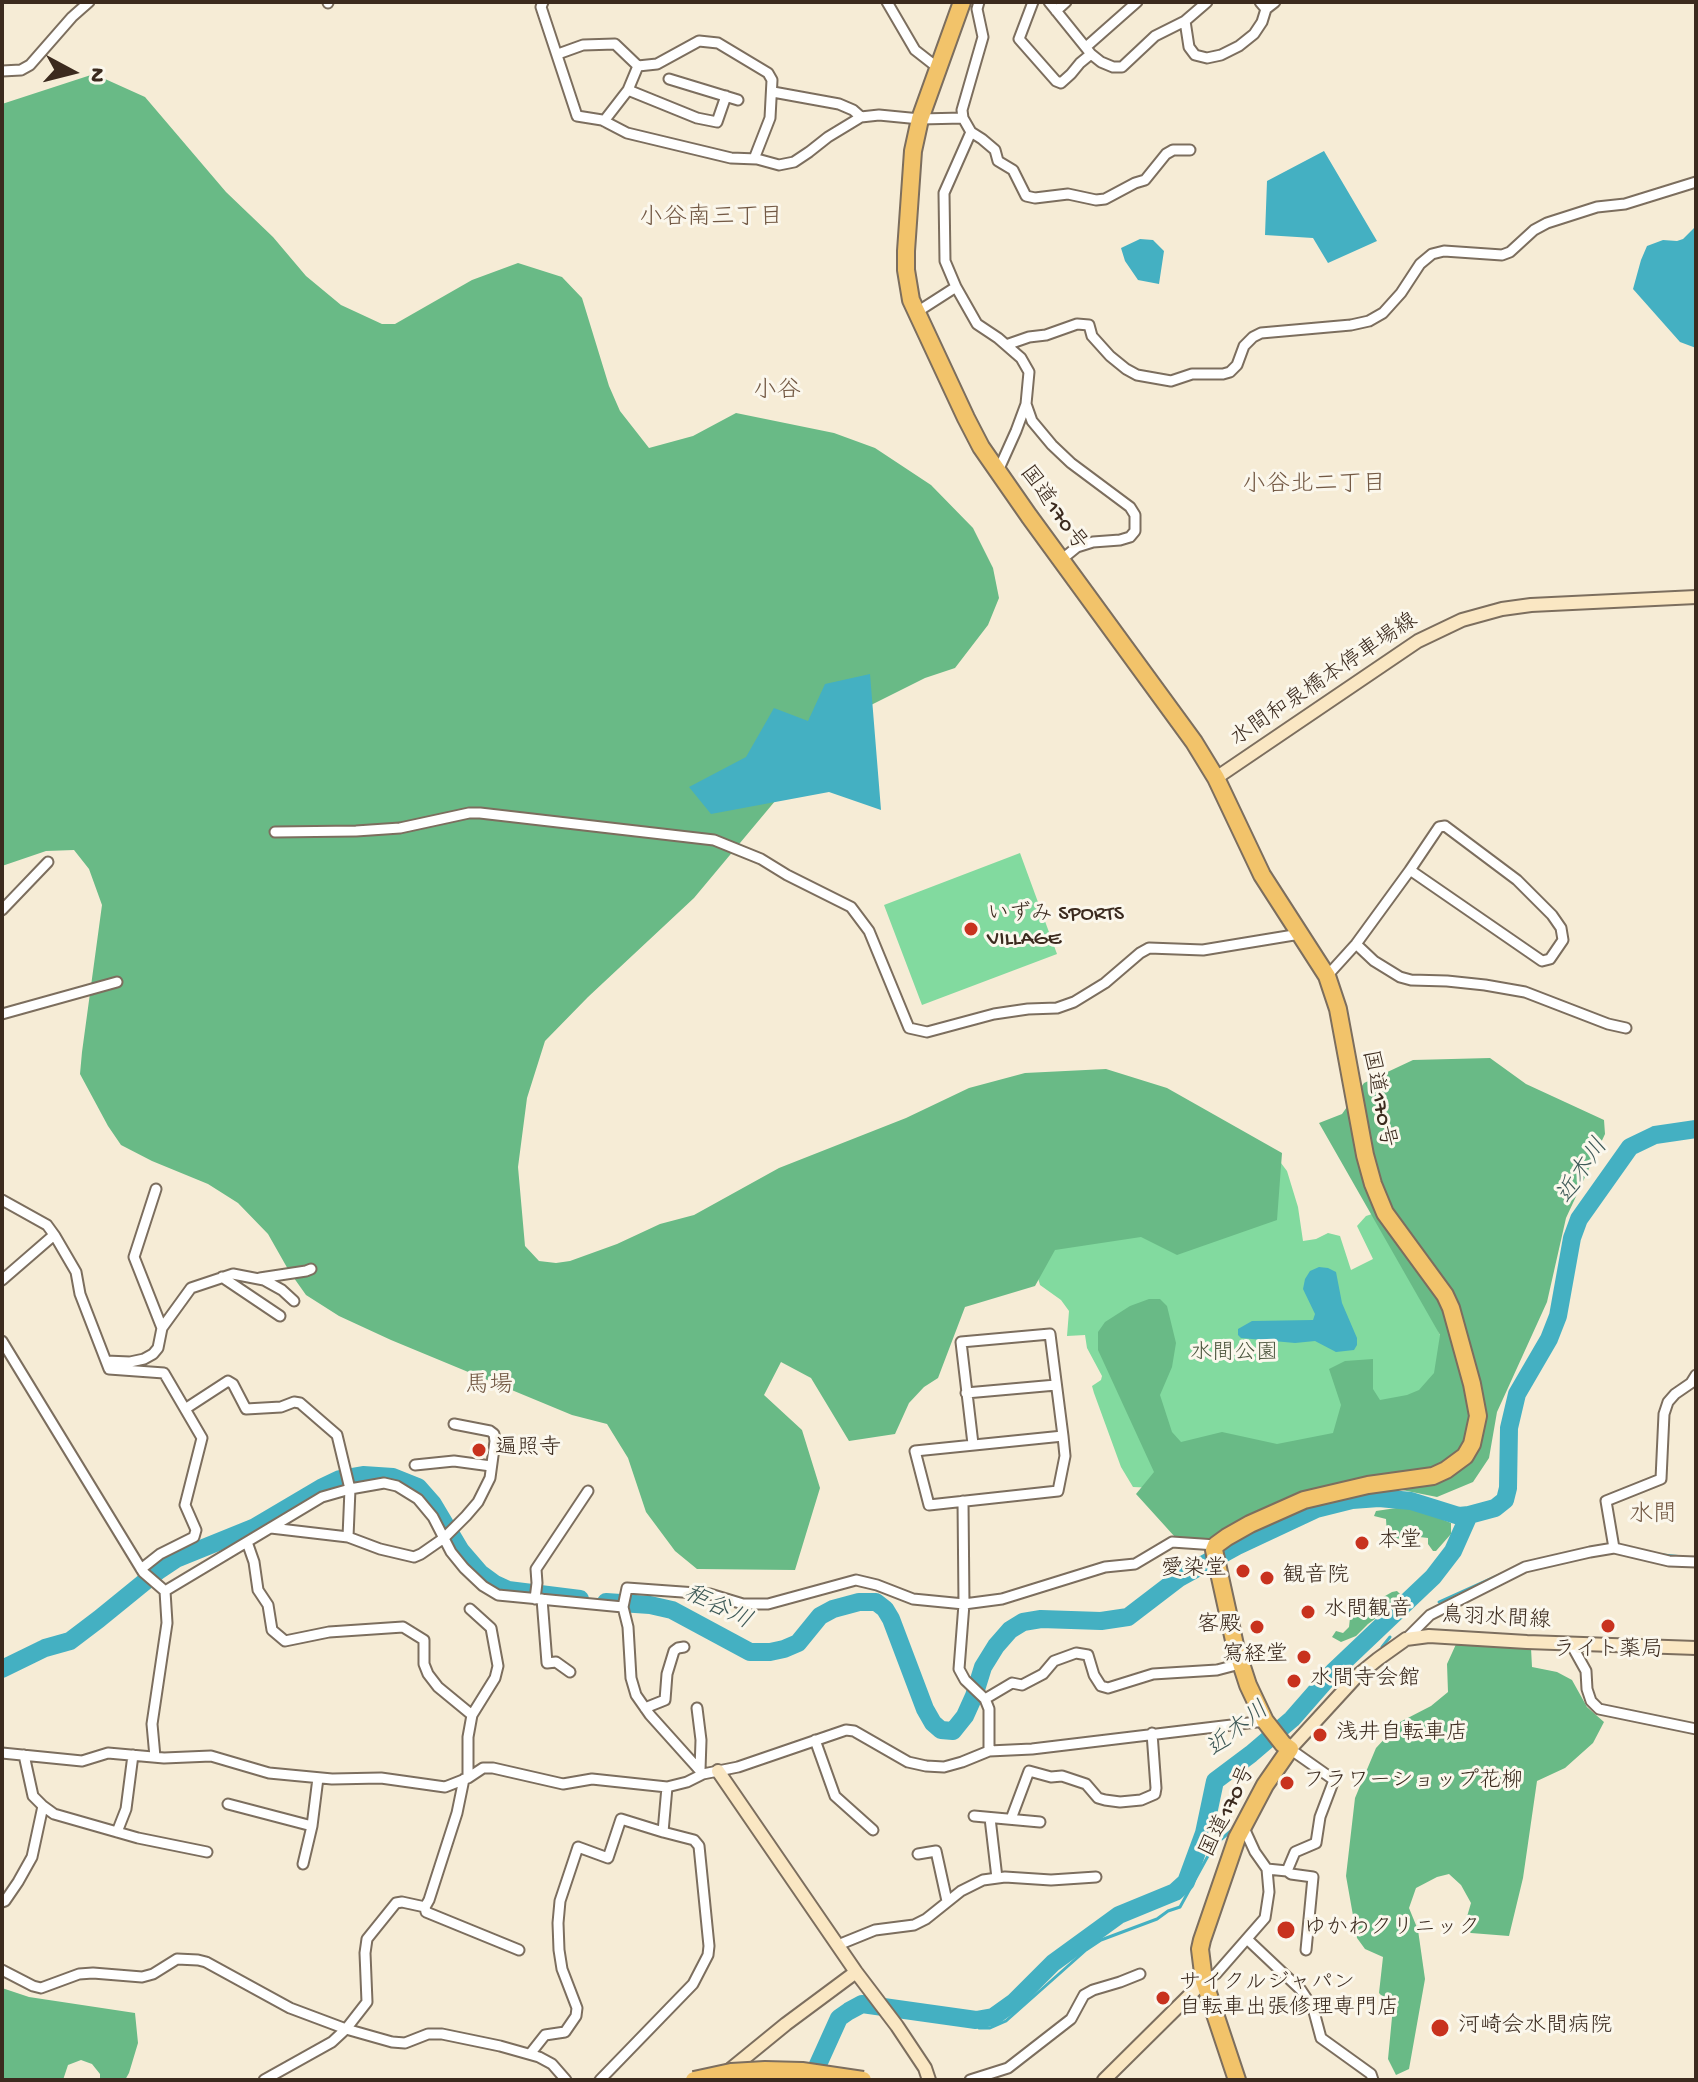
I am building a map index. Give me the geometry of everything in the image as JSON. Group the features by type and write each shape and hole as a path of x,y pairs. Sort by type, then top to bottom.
{"highway":[{"name":"国道170号","path":"962,2 920,119 910,171 906,261 908,285 917,312 966,418 997,472 1189,735 1216,778 1262,875 1327,976 1338,1009 1373,1184 1385,1213 1445,1295 1451,1308 1478,1416 1476,1430 1465,1456 1446,1470 1433,1476 1368,1485 1304,1500 1250,1524 1215,1547"},
{"path":"1215,1547 1218,1574 1240,1664 1266,1723 1287,1746"},
{"name":"国道170号","path":"1237,2080 1204,1981 1200,1949 1243,1824 1287,1746"},
{"path":"694,2080 731,2072 765,2070 802,2071 863,2080"}],"street":[{"path":"2,71 21,70 30,65 89,2"},
{"path":"543,2 541,7 577,116 604,121 627,133 731,158 779,165 794,162 861,117 963,118"},
{"path":"887,2 915,50 938,68"},
{"path":"979,2 977,9 983,37 962,110 963,118 971,132 995,150 998,161 1013,170 1026,196 1035,198 1068,194 1105,199 1145,180 1166,154 1173,150 1190,150"},
{"path":"1033,2 1019,39 1061,83 1137,2"},
{"path":"1066,2 1052,6 1088,51 1113,67 1122,67 1155,36 1185,21 1200,4"},
{"path":"1185,21 1189,47 1195,55 1207,58 1239,46 1254,34 1262,22 1263,6 1275,2"},
{"path":"558,54 583,45 615,44 638,66 657,64 699,41 718,43 768,73 772,80 770,118 754,159"},
{"path":"604,121 628,90 638,66"},
{"path":"669,79 738,100"},
{"path":"628,90 697,118 717,122 726,96"},
{"path":"773,92 839,104 861,117"},
{"path":"971,132 944,193 945,261 977,324 1021,358 1029,372 1026,404 997,472"},
{"path":"1006,345 1077,324 1089,325 1092,336 1110,356 1137,375 1171,381 1192,374 1223,374 1237,365 1244,346 1261,333 1351,325 1369,321 1383,313 1420,264 1432,254 1444,251 1502,255 1547,223 1696,182"},
{"path":"917,312 956,287"},
{"path":"1026,404 1032,421 1052,445 1130,507 1135,515 1135,531 1130,537 1077,547 1061,560"},
{"name":"水間和泉橋本停車場線","path":"1216,778 1418,641 1462,620 1531,605 1696,597"},
{"path":"275,832 400,828 480,813 714,840 761,859 851,907 869,931 909,1028 927,1032 994,1014 1057,1008 1074,1002 1105,983 1149,948 1203,950 1301,934"},
{"path":"1327,976 1356,944 1439,827 1445,826 1517,880 1552,915 1561,928 1563,940 1550,959 1542,961 1410,870"},
{"path":"2,910 48,862"},
{"path":"1356,944 1374,961 1400,977 1525,992 1626,1028"},
{"path":"2,1014 117,982"},
{"path":"156,1189 134,1257 162,1328"},
{"path":"2,1200 47,1225 54,1235 76,1272 80,1294 109,1369 164,1373 202,1438 185,1505 196,1530 194,1537 160,1554 142,1570"},
{"path":"2,1280 54,1235"},
{"path":"257,1279 311,1269"},
{"path":"106,1361 130,1362 153,1354 158,1348 162,1328 191,1288 222,1277 233,1274 257,1279 282,1290 294,1301"},
{"path":"222,1277 280,1316"},
{"path":"973,1444 961,1342 1035,1335 1050,1334 1063,1436 1065,1456 1058,1491 929,1505 915,1451 1063,1436"},
{"path":"2,1341 142,1570 165,1591 167,1623 152,1724 155,1757"},
{"path":"1614,1548 1606,1501 1661,1479 1664,1414 1668,1402 1696,1375"},
{"path":"185,1409 228,1381 233,1384 246,1409 300,1403 337,1435 350,1489 348,1537"},
{"path":"966,1393 1056,1385"},
{"path":"271,1528 348,1537 414,1557 457,1526 478,1502 490,1478 494,1434 454,1424"},
{"path":"415,1465 454,1461 491,1466"},
{"path":"165,1591 322,1497 384,1483 407,1490 426,1507 451,1552 464,1568 498,1595 623,1607"},
{"path":"570,1672 556,1662 547,1663 536,1569 588,1491"},
{"path":"963,1501 964,1604 959,1669 965,1680 985,1699 989,1709 989,1751"},
{"path":"247,1542 258,1590 268,1605 272,1630 285,1641 329,1632 403,1627 424,1640 424,1664 438,1687 472,1715"},
{"path":"702,1772 636,1695 631,1678 628,1627 623,1607 627,1588 710,1594 743,1604 768,1604 856,1580 913,1599 964,1604 1002,1599 1105,1567 1135,1564 1172,1542 1215,1547"},
{"path":"1287,1871 1295,1852 1316,1843 1320,1817 1334,1780 1287,1746 1357,1676 1406,1639 1430,1615 1525,1567 1590,1552 1614,1548 1669,1561 1696,1562"},
{"path":"470,1609 491,1628 498,1666 495,1678 472,1715 466,1779 425,1907 426,1912 519,1950"},
{"name":"鳥羽水間線","path":"1406,1639 1429,1636 1696,1648"},
{"path":"1571,1644 1586,1671 1591,1701 1599,1709 1696,1729"},
{"path":"645,1708 665,1700 667,1674 674,1651 684,1647"},
{"path":"985,1699 1012,1683 1022,1685 1043,1674 1054,1661 1076,1653 1088,1655 1094,1675 1101,1686 1108,1688 1153,1674 1217,1670 1240,1664"},
{"path":"697,1708 702,1772"},
{"path":"2,1753 82,1761 108,1753 155,1757 211,1756 269,1773 318,1778 381,1778 445,1787 483,1768 493,1768 563,1784 592,1779 667,1787 687,1782 702,1772 738,1767 846,1730 854,1731 908,1762 944,1767 989,1751 1266,1723"},
{"path":"1011,1819 1029,1771 1051,1777 1062,1776 1086,1784 1098,1798 1105,1800 1141,1800 1155,1794 1152,1733"},
{"path":"815,1740 835,1796 873,1830"},
{"path":"24,1755 33,1796 54,1814 138,1838 207,1852"},
{"path":"117,1832 126,1809 133,1755"},
{"path":"718,1771 856,1972 897,2026 925,2068 929,2080"},
{"path":"303,1864 318,1778"},
{"path":"663,1832 667,1787"},
{"path":"228,1804 312,1826"},
{"path":"2,1902 32,1857 43,1806"},
{"path":"974,1816 1040,1822"},
{"path":"990,1818 997,1878"},
{"path":"530,2054 545,2035 565,2032 576,2016 577,2008 562,1969 558,1923 560,1901 578,1847 608,1858 621,1819 694,1840 699,1846 708,1955 693,1984 600,2080"},
{"path":"1104,2080 1204,1981 1216,1974 1265,1918 1269,1892 1267,1869 1255,1852 1243,1824"},
{"path":"918,1854 936,1851 947,1901"},
{"path":"1267,1869 1313,1877 1306,1950"},
{"path":"838,1945 875,1930 914,1925 961,1891 983,1880 1096,1877"},
{"path":"264,2080 332,2042 346,2029 367,2002 367,1939 396,1903 425,1907"},
{"path":"1247,1939 1301,1990 1313,2008 1321,2038 1371,2074 1373,2080"},
{"path":"2,1970 41,1988 79,1974 142,1977 177,1959 198,1960 290,2008 346,2029 392,2042 405,2043 428,2034 442,2034 500,2046 552,2064 566,2080"},
{"path":"717,2080 856,1972"},
{"path":"970,2080 1008,2068 1071,2019 1084,1995 1140,1974"}],"green space":[{"path":"94,74 145,97 226,192 273,237 306,276 341,305 382,324 395,324 472,280 518,263 562,277 582,298 609,386 620,411 649,448 693,436 736,413 834,433 875,448 931,485 973,528 993,568 999,598 988,625 955,668 925,678 867,707 801,770 694,898 545,1041 527,1098 518,1167 525,1246 539,1261 570,1261 660,1224 694,1215 779,1168 906,1118 969,1088 1025,1073 1106,1069 1167,1088 1282,1153 1277,1220 1177,1255 1141,1237 1055,1250 1035,1286 965,1307 938,1378 909,1403 895,1434 849,1441 811,1378 781,1362 764,1395 802,1430 820,1488 795,1570 697,1569 675,1551 646,1512 628,1458 607,1424 572,1415 391,1340 339,1316 306,1295 268,1234 238,1203 208,1184 121,1145 80,1074 102,905 89,869 74,850 46,851 2,866 2,104"},
{"name":"いずみ SPORTS VILLAGE","path":"1020,853 1057,954 922,1005 884,905"},
{"path":"1490,1058 1526,1084 1604,1120 1605,1134 1566,1218 1547,1302 1497,1412 1489,1458 1473,1482 1437,1497 1397,1489 1258,1513 1218,1533 1209,1541 1175,1537 1136,1494 1154,1472 1098,1350 1098,1332 1105,1322 1130,1306 1149,1299 1160,1299 1167,1306 1176,1343 1172,1367 1160,1395 1172,1432 1181,1442 1222,1432 1277,1444 1333,1433 1341,1405 1329,1369 1345,1361 1373,1359 1373,1389 1380,1400 1419,1390 1434,1373 1440,1335 1319,1123 1342,1114 1364,1083 1413,1060"},
{"name":"水間公園","path":"1278,1159 1287,1171 1298,1207 1303,1241 1328,1233 1340,1236 1351,1270 1373,1259 1357,1226 1366,1216 1375,1213 1408,1258 1468,1403 1155,1488 1133,1487 1121,1467 1094,1393 1092,1386 1102,1376 1087,1348 1085,1335 1067,1336 1069,1311 1061,1300 1040,1285 1035,1268 1039,1249"},
{"path":"1410,1506 1451,1523 1451,1534 1436,1551 1428,1544 1428,1538 1411,1536 1389,1539 1386,1519 1374,1516 1376,1511"},
{"path":"1397,1591 1401,1595 1398,1602 1356,1636 1341,1642 1332,1637 1336,1631 1343,1633 1349,1627 1350,1618 1346,1612 1357,1599 1367,1604 1373,1603"},
{"path":"1457,1642 1531,1648 1532,1667 1557,1672 1572,1680 1587,1707 1604,1722 1593,1743 1565,1768 1537,1781 1523,1878 1509,1936 1471,1933 1464,1927 1471,1903 1461,1885 1449,1874 1416,1888 1409,1908 1418,1930 1425,1979 1409,2069 1396,2075 1388,2059 1393,2007 1379,1993 1383,1957 1365,1949 1357,1938 1346,1876 1355,1798 1376,1748 1400,1722 1431,1706 1448,1692 1447,1664"},
{"path":"2,1988 29,1997 135,2013 138,2043 125,2080 100,2080 100,2074 92,2064 81,2060 68,2065 63,2080 2,2080"}],"water":[{"path":"1324,151 1377,241 1328,263 1313,238 1265,235 1267,181"},
{"path":"1696,226 1696,348 1680,342 1633,289 1647,246 1663,240 1683,239"},
{"path":"1140,239 1153,240 1164,251 1159,284 1138,280 1125,261 1121,248"},
{"path":"870,674 881,810 829,792 711,814 689,787 746,757 774,708 808,721 825,684"},
{"path":"1319,1267 1336,1272 1342,1303 1357,1338 1354,1350 1336,1352 1315,1341 1295,1343 1241,1338 1238,1335 1238,1329 1252,1321 1313,1320 1315,1314 1303,1289 1310,1271"}],"waterway":[{"name":"秬谷川","path":"606,1602 672,1610 750,1652 784,1649 798,1643 820,1616 833,1609 859,1602 876,1602 891,1619 933,1723 941,1730 953,1731 965,1716 983,1667 996,1646 1010,1630 1023,1622 1041,1619 1101,1621 1128,1617 1179,1578 1237,1546 1316,1509 1352,1500 1379,1498 1411,1501 1459,1516 1495,1508 1505,1500 1508,1488 1509,1428 1517,1394 1549,1339 1558,1316 1572,1238 1579,1219 1630,1147 1655,1135 1696,1129"},
{"name":"秬谷川","path":"2,1669 45,1648 70,1641 176,1559 255,1527 340,1479 363,1475 393,1477 418,1487 433,1504 461,1551 480,1573 495,1584 508,1590 580,1599"},
{"name":"近木川","path":"811,2080 839,2018 862,2004 976,2020 993,2017 1014,2002 1053,1963 1119,1915 1175,1892 1186,1882 1204,1833 1215,1781 1292,1719 1334,1671 1433,1577 1453,1551 1469,1515"},
{"path":"1581,1550 1605,1545"},
{"path":"1663,1555 1683,1557"},
{"path":"1439,1602 1501,1574"},
{"path":"1382,1647 1390,1637"},
{"path":"976,2020 979,2028 990,2028 1006,2021 1101,1940 1180,1907 1209,1854 1232,1830"}],"place":[{"name":"いずみ SPORTS VILLAGE","path":"971,929"},
{"name":"遍照寺","path":"479,1450"},
{"name":"本堂","path":"1362,1543"},
{"name":"愛染堂","path":"1243,1571"},
{"name":"観音院","path":"1267,1578"},
{"name":"水間観音","path":"1308,1612"},
{"name":"ライト薬局","path":"1608,1626"},
{"name":"客殿","path":"1257,1627"},
{"name":"寫経堂","path":"1304,1657"},
{"name":"水間寺会館","path":"1294,1681"},
{"name":"浅井自転車店","path":"1320,1735"},
{"name":"フラワーショップ花柳","path":"1287,1783"},
{"name":"ゆかわクリニック","path":"1286,1930"},
{"name":"サイクルジャパン 自転車出張修理専門店","path":"1163,1998"},
{"name":"河崎会水間病院","path":"1440,2028"}],"district":[{"name":"小谷南三丁目","path":"711,219"},
{"name":"小谷","path":"777,392"},
{"name":"小谷北二丁目","path":"1314,486"},
{"name":"馬場","path":"489,1387"},
{"name":"水間","path":"1653,1516"}]}
